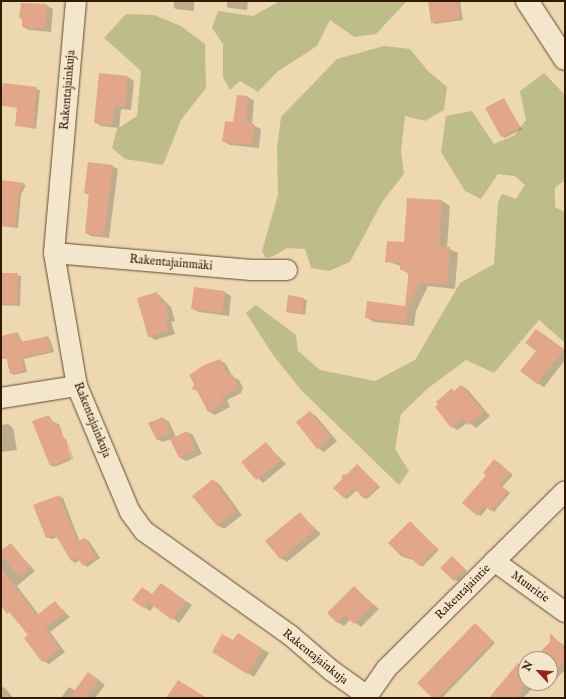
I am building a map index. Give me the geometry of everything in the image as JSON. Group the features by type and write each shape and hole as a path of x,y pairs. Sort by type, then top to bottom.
{"street":[{"name":"Rakentajainkuja","path":"76,1 54,253 77,386 130,512 144,531 290,635 332,671 366,697"},
{"path":"527,1 565,59"},
{"name":"Rakentajainmäki","path":"54,253 251,270 287,270"},
{"path":"1,398 77,386"},
{"name":"Rakentajaintie","path":"366,697 386,669 565,491"},
{"name":"Muuritie","path":"494,561 565,612"}],"shaded area":[{"path":"280,1 407,1 376,34 354,37 330,20 317,46 277,72 258,92 240,81 230,90 223,77 223,44 212,28 218,11 253,16"},
{"path":"126,14 154,15 181,26 205,44 206,88 181,120 163,165 125,159 112,148 117,129 137,116 141,71 104,38"},
{"path":"384,46 410,49 428,71 447,87 444,110 425,121 405,116 401,151 404,174 382,202 350,262 329,271 311,268 305,249 287,248 274,256 266,258 262,251 278,195 277,147 281,117 337,59"},
{"path":"544,73 565,95 565,180 555,188 555,207 565,212 565,343 539,320 494,373 466,360 427,389 401,414 395,449 409,471 399,485 301,390 273,355 246,313 256,305 296,335 298,351 320,370 375,381 415,360 460,283 494,264 498,202 502,194 516,199 525,185 515,176 498,174 481,199 465,191 441,152 446,116 472,111 494,144 515,135 526,120 520,91"}],"building":[{"path":"428,1 457,1 460,19 431,23"},
{"path":"21,3 47,4 45,29 22,27 22,19 19,18"},
{"path":"99,73 128,76 125,107 114,106 112,125 94,123"},
{"path":"3,83 37,87 33,128 15,126 17,107 1,106"},
{"path":"237,95 248,96 246,123 255,124 252,145 222,142 225,121 233,122"},
{"path":"504,98 520,127 501,137 485,108"},
{"path":"88,162 113,165 104,236 85,233 89,193 84,193"},
{"path":"1,180 24,183 19,193 15,227 1,225"},
{"path":"407,198 442,200 439,246 450,247 447,285 420,282 408,307 406,323 365,318 367,301 405,306 409,270 400,270 400,263 385,262 387,241 404,242"},
{"path":"1,273 18,273 17,305 1,304"},
{"path":"194,287 225,291 222,313 191,309"},
{"path":"157,292 161,303 165,302 169,317 165,318 169,331 148,337 137,298"},
{"path":"288,295 304,298 302,314 286,312"},
{"path":"536,329 564,350 537,384 520,371 536,351 525,343"},
{"path":"18,332 21,342 48,336 51,351 21,358 25,370 10,374 6,356 1,357 1,336"},
{"path":"220,359 227,374 233,375 237,384 235,390 221,397 224,403 208,412 197,391 192,389 194,384 189,375 204,365"},
{"path":"461,385 484,412 469,425 463,418 451,428 435,407 438,404 436,402 452,388 454,391"},
{"path":"310,411 331,437 317,449 296,422"},
{"path":"49,415 52,423 56,422 63,437 66,439 71,458 50,466 32,421"},
{"path":"163,417 170,433 156,439 148,423"},
{"path":"187,431 196,450 179,458 170,439"},
{"path":"266,442 281,461 256,480 241,462"},
{"path":"494,459 510,473 500,485 508,491 491,511 485,506 477,516 462,503 486,475 483,473"},
{"path":"357,464 378,485 364,499 354,488 344,498 333,488 342,479 342,475 347,474"},
{"path":"213,479 236,511 217,526 192,496"},
{"path":"59,495 78,542 84,538 97,556 83,566 77,557 71,561 55,534 46,538 33,505"},
{"path":"300,512 315,530 280,559 265,541"},
{"path":"410,521 437,548 419,566 410,557 408,559 403,554 401,556 388,543"},
{"path":"11,543 30,567 19,577 1,554 1,550"},
{"path":"452,556 465,569 454,581 440,568"},
{"path":"1,568 37,615 55,601 65,613 45,629 60,649 42,662 24,638 28,635 10,612 7,614 1,606"},
{"path":"161,583 186,601 172,620 148,602 143,608 132,600 142,587 152,594"},
{"path":"354,586 373,605 354,624 345,615 337,623 327,613"},
{"path":"475,623 493,641 438,698 432,698 417,683"},
{"path":"238,633 263,649 247,674 212,652 222,634 233,640"},
{"path":"550,633 565,648 565,661 558,668 558,651 541,651 550,642"},
{"path":"518,663 518,691 522,691 515,698 489,698"},
{"path":"88,672 99,680 86,698 69,698"},
{"path":"178,680 207,698 166,698"}]}
